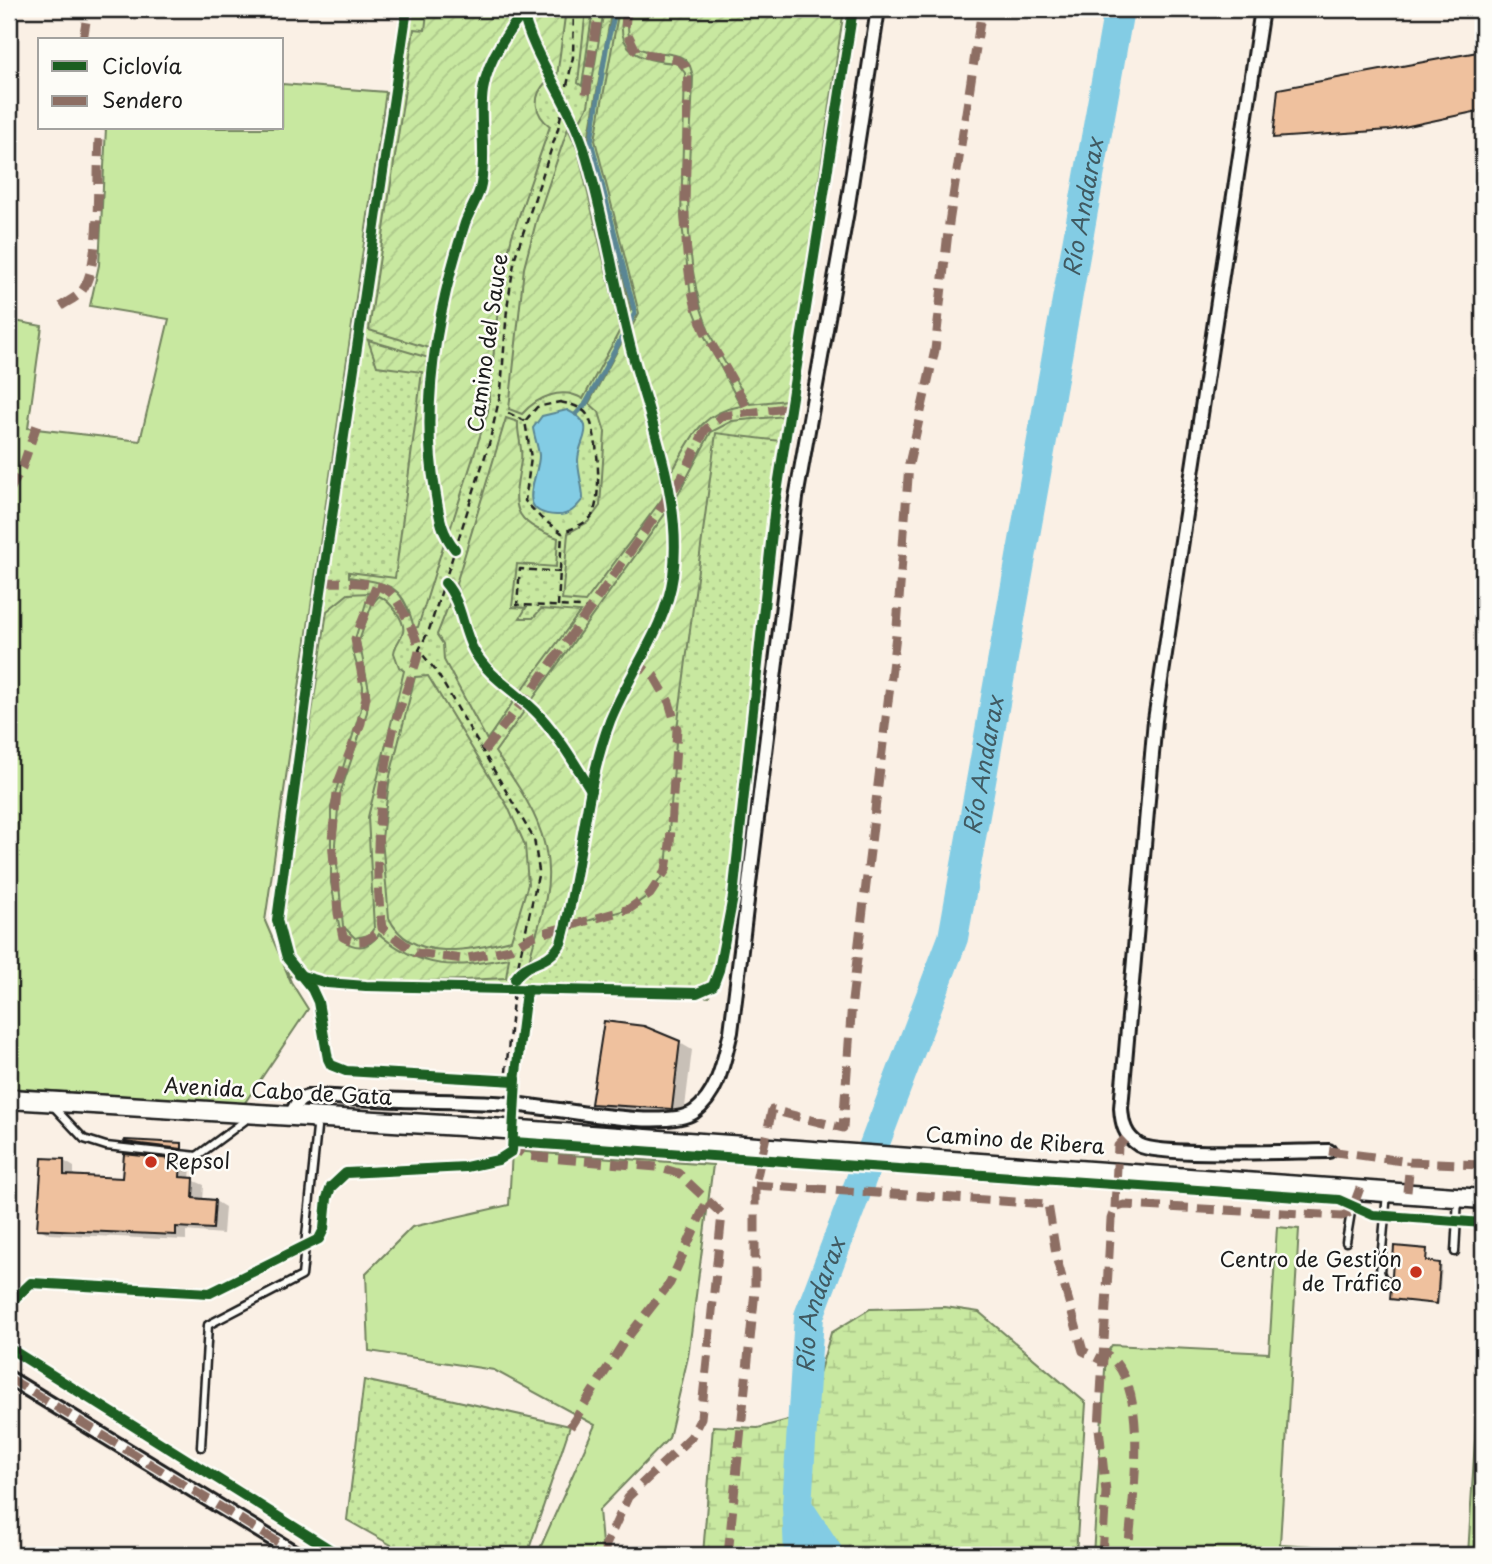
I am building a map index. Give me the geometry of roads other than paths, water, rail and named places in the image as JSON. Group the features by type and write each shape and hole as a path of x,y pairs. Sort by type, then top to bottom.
{"main road":[{"name":"Avenida Cabo de Gata","path":"9,1099 544,1132"},
{"name":"Camino de Ribera","path":"544,1132 1483,1199"}],"street":[{"path":"299,1116 296,1101 306,1096 319,1096 514,1104 607,1116 668,1119 692,1113 715,1088 731,1031 736,999 802,456 847,211 878,9"},
{"path":"1262,9 1155,720 1121,1108 1128,1136 1141,1147 1170,1151 1329,1151"},
{"path":"9,1378 299,1555"}],"lane":[{"path":"48,1101 84,1139 106,1146 198,1156 254,1113"},
{"path":"201,1447 208,1325 302,1276 317,1128 299,1116"},
{"path":"1387,1191 1380,1272 1382,1279 1391,1282"},
{"path":"1455,1252 1458,1196"},
{"path":"1346,1241 1351,1212"}],"water":[{"path":"567,410 583,421 585,427 578,460 583,499 568,513 543,513 535,508 532,501 531,492 539,455 533,428 542,416"}],"waterway":[{"path":"576,414 585,405 635,313 591,141 607,44 616,9"},
{"name":"Río Andarax","path":"799,1555 797,1506 809,1316 953,938 1119,9"},
{"name":"Río Andarax","path":"797,1506 829,1555"}],"place":[{"name":"Repsol","path":"151,1162"},
{"name":"Centro de Gestión de Tráfico","path":"1416,1272"}]}
